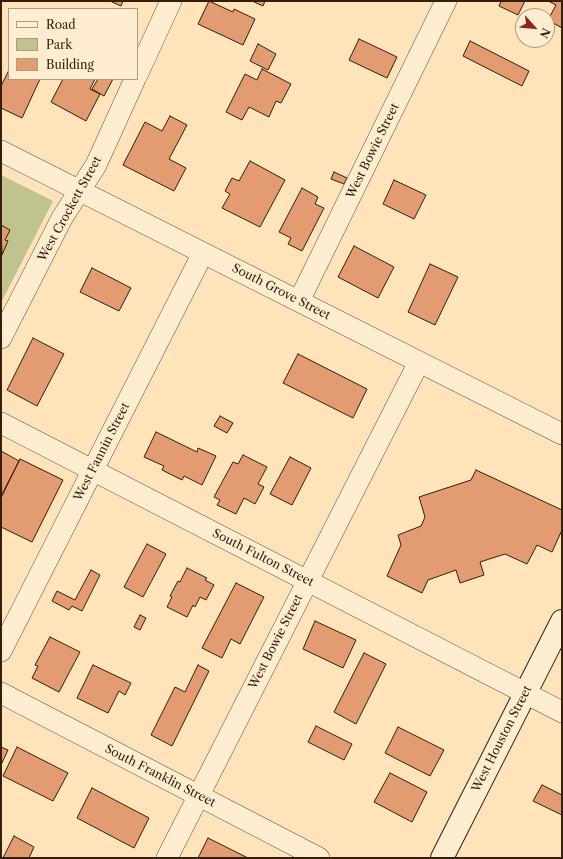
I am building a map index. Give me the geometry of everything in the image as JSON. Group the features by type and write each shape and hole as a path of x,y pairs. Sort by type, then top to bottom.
{"main road":[{"name":"West Houston Street","path":"442,858 562,621"}],"street":[{"path":"138,73 171,1"},
{"name":"West Bowie Street","path":"300,301 446,1"},
{"name":"West Crockett Street","path":"1,338 62,218 96,166 135,80"},
{"name":"South Grove Street","path":"1,151 562,434"},
{"name":"West Fannin Street","path":"1,651 203,253"},
{"name":"West Bowie Street","path":"166,858 419,362"},
{"name":"South Fulton Street","path":"1,423 562,712"},
{"name":"South Franklin Street","path":"1,693 319,858"}],"green space":[{"path":"1,175 53,201 1,303"}],"building":[{"path":"110,1 123,1 121,6"},
{"path":"209,1 233,12 234,9 255,19 243,45 198,24"},
{"path":"252,1 265,1 263,6"},
{"path":"501,1 525,1 522,8 515,8 515,14 499,6"},
{"path":"548,1 562,1 562,28 555,24 554,8 556,5"},
{"path":"359,39 397,57 387,78 349,60"},
{"path":"470,41 529,71 522,86 463,56"},
{"path":"258,44 276,54 268,70 250,61"},
{"path":"262,69 291,84 281,103 276,101 269,117 249,107 242,120 226,112 245,74 257,80"},
{"path":"8,72 8,80 40,80 22,118 1,108 1,86"},
{"path":"62,80 94,80 90,89 100,94 86,121 51,102"},
{"path":"97,80 112,80 104,96 92,89"},
{"path":"170,116 187,125 169,159 186,168 174,191 123,165 145,122 162,131"},
{"path":"250,161 285,180 260,227 222,208 230,194 225,191 232,178 239,181"},
{"path":"334,172 347,178 344,184 331,179"},
{"path":"394,180 426,195 414,219 383,204"},
{"path":"302,188 318,197 315,204 324,208 302,251 288,244 291,238 279,232"},
{"path":"1,225 10,230 5,240 8,241 2,255"},
{"path":"354,246 394,267 378,298 338,277"},
{"path":"430,264 458,277 435,325 408,312"},
{"path":"92,268 131,288 119,311 80,292"},
{"path":"33,338 64,354 37,406 7,390"},
{"path":"298,354 367,389 353,418 283,383"},
{"path":"220,416 233,423 227,433 214,426"},
{"path":"156,432 197,452 198,448 216,456 202,485 184,476 182,480 162,470 164,466 144,457"},
{"path":"1,451 19,461 1,496"},
{"path":"243,455 267,467 258,484 264,487 255,504 244,498 236,514 217,505 220,500 214,497 233,462 238,464"},
{"path":"290,457 311,468 292,505 270,494"},
{"path":"20,459 63,480 32,542 1,527 1,498"},
{"path":"476,470 562,510 562,530 552,552 537,545 527,564 505,554 480,562 484,575 460,583 456,570 428,580 422,593 387,576 401,545 398,535 421,526 425,517 419,497 471,480"},
{"path":"147,544 166,554 143,597 124,587"},
{"path":"187,568 207,578 205,580 214,585 206,600 200,597 195,607 193,605 187,617 167,607 172,597 170,596 178,581 180,582"},
{"path":"91,570 100,575 82,611 72,606 69,610 52,601 57,591 75,600"},
{"path":"236,583 264,597 240,644 231,639 222,658 202,648"},
{"path":"140,615 146,618 140,630 134,627"},
{"path":"315,621 356,640 343,668 303,649"},
{"path":"50,637 80,652 59,692 32,678 38,666 35,665"},
{"path":"364,653 386,664 356,724 334,712"},
{"path":"93,665 131,683 125,695 119,691 108,713 77,698"},
{"path":"198,665 209,671 172,746 151,735 175,687 185,692"},
{"path":"316,726 352,744 344,760 308,742"},
{"path":"398,727 444,750 430,776 385,753"},
{"path":"1,747 8,750 1,765"},
{"path":"17,747 68,773 53,801 3,776"},
{"path":"390,773 427,792 412,822 374,802"},
{"path":"542,785 562,795 562,815 533,801"},
{"path":"92,788 149,818 134,848 77,818"},
{"path":"14,836 34,847 29,858 3,858"},
{"path":"208,838 248,858 198,858"}]}
